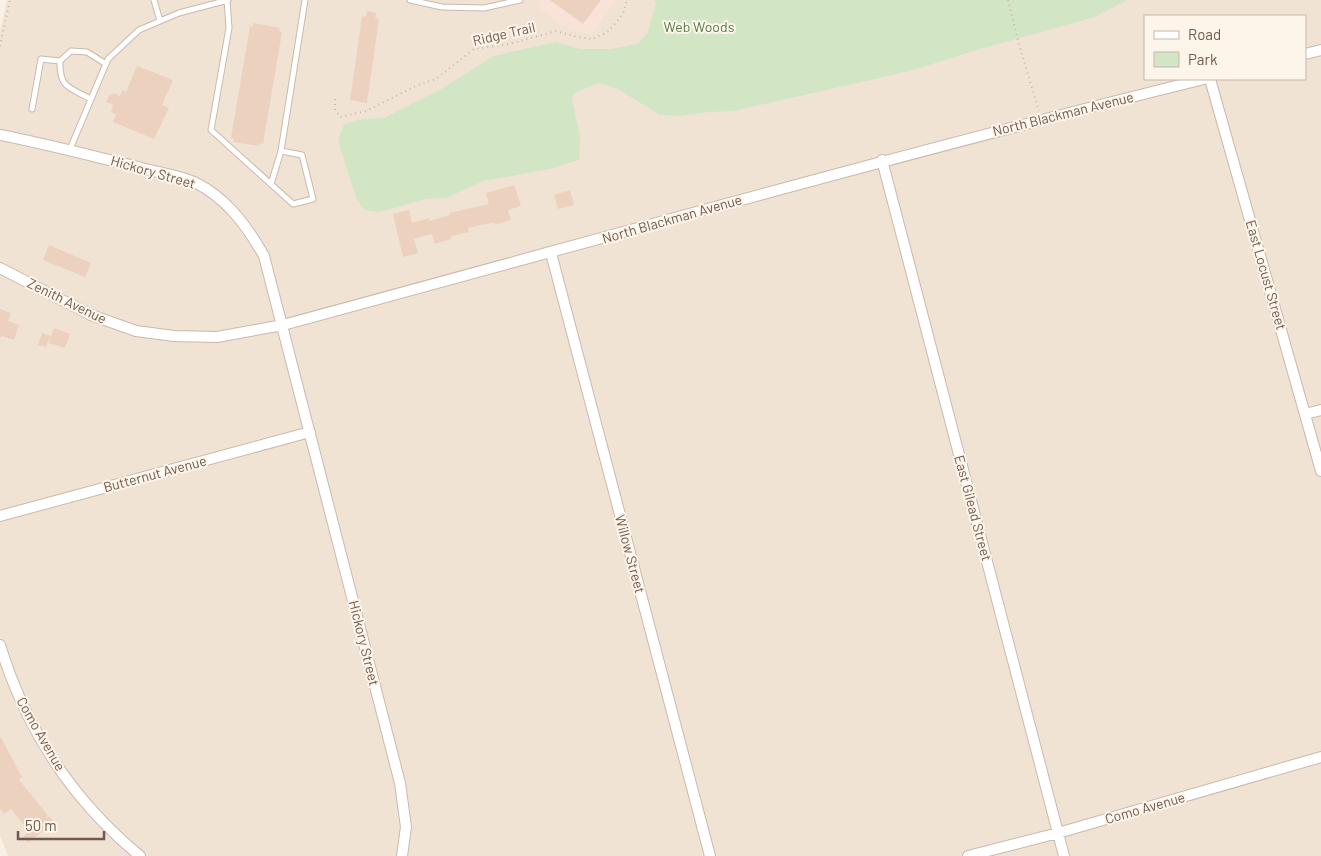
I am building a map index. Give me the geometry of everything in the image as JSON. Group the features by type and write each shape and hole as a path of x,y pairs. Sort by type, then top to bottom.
{"street":[{"path":"1306,54 1321,50"},
{"name":"North Blackman Avenue","path":"136,331 174,336 217,337 283,325 882,160 1200,80"},
{"name":"East Locust Street","path":"1210,80 1321,471"},
{"name":"Hickory Street","path":"0,134 193,181 226,204 248,228 264,256 400,783 406,827 402,856"},
{"name":"East Gilead Street","path":"882,160 1064,856"},
{"name":"Willow Street","path":"551,252 710,856"},
{"name":"Zenith Avenue","path":"0,268 91,315 136,331"},
{"path":"1305,414 1321,410"},
{"name":"Butternut Avenue","path":"0,516 310,432"},
{"name":"Como Avenue","path":"0,645 15,690 50,757 96,816 140,856"},
{"name":"Como Avenue","path":"968,856 1058,833 1321,757"}],"lane":[{"path":"154,0 160,21"},
{"path":"70,150 108,59 139,30 179,14 228,0 229,28 211,130 293,204 313,199 302,155 281,151"},
{"path":"271,184 281,151 305,0"},
{"path":"410,0 451,7 484,8 520,0"},
{"path":"451,7 452,0"},
{"path":"91,98 68,87 60,76 60,61 71,51 87,52 106,64"},
{"path":"32,109 41,59 60,61"},
{"path":"82,94 88,107"}],"path":[{"path":"0,46 10,0"},
{"name":"Ridge Trail","path":"335,99 335,109 340,117 353,115 366,111 418,85 436,79 474,49 509,44 556,31 593,39 609,31 623,14 627,0"},
{"path":"1008,0 1041,119"}],"shaded area":[{"path":"7,0 540,0 540,8 592,34 615,0 1321,0 1321,856 8,856 0,836 0,31"},
{"path":"540,0 615,0 592,34 572,30 557,23 540,8"}],"green space":[{"name":"Web Woods","path":"655,0 1127,0 1095,17 980,49 910,71 733,111 680,116 660,115 618,89 599,83 574,93 572,98 580,137 579,160 550,169 483,181 446,198 426,199 379,212 364,210 356,198 338,141 344,124 362,119 384,118 441,89 494,56 556,42 580,49 610,49 637,44 647,34 656,3"}],"building":[{"path":"550,0 601,0 583,24"},
{"path":"367,11 376,13 375,18 379,19 367,103 350,100 362,16 366,17"},
{"path":"253,23 280,28 279,31 282,32 263,144 260,143 259,146 233,142 234,138 231,138 250,26 253,27"},
{"path":"137,66 173,80 162,105 169,108 154,139 113,122 116,114 111,112 113,105 106,102 110,94 112,95 113,93 120,96 122,90 126,92"},
{"path":"514,185 521,206 508,210 511,220 495,225 494,222 468,228 469,232 451,236 451,239 435,244 432,234 414,239 418,253 403,257 393,214 409,210 412,223 429,218 429,221 450,215 449,213 489,204 486,193"},
{"path":"570,190 574,205 558,209 554,195"},
{"path":"49,245 91,263 85,277 43,260"},
{"path":"0,309 11,313 8,321 19,325 14,340 2,336 0,339"},
{"path":"54,328 70,334 65,348 49,343"},
{"path":"42,333 51,336 46,347 38,345"},
{"path":"0,736 22,777 19,780 48,815 46,816 47,818 49,816 54,822 28,843 23,837 29,831 11,809 4,814 0,809"}]}
